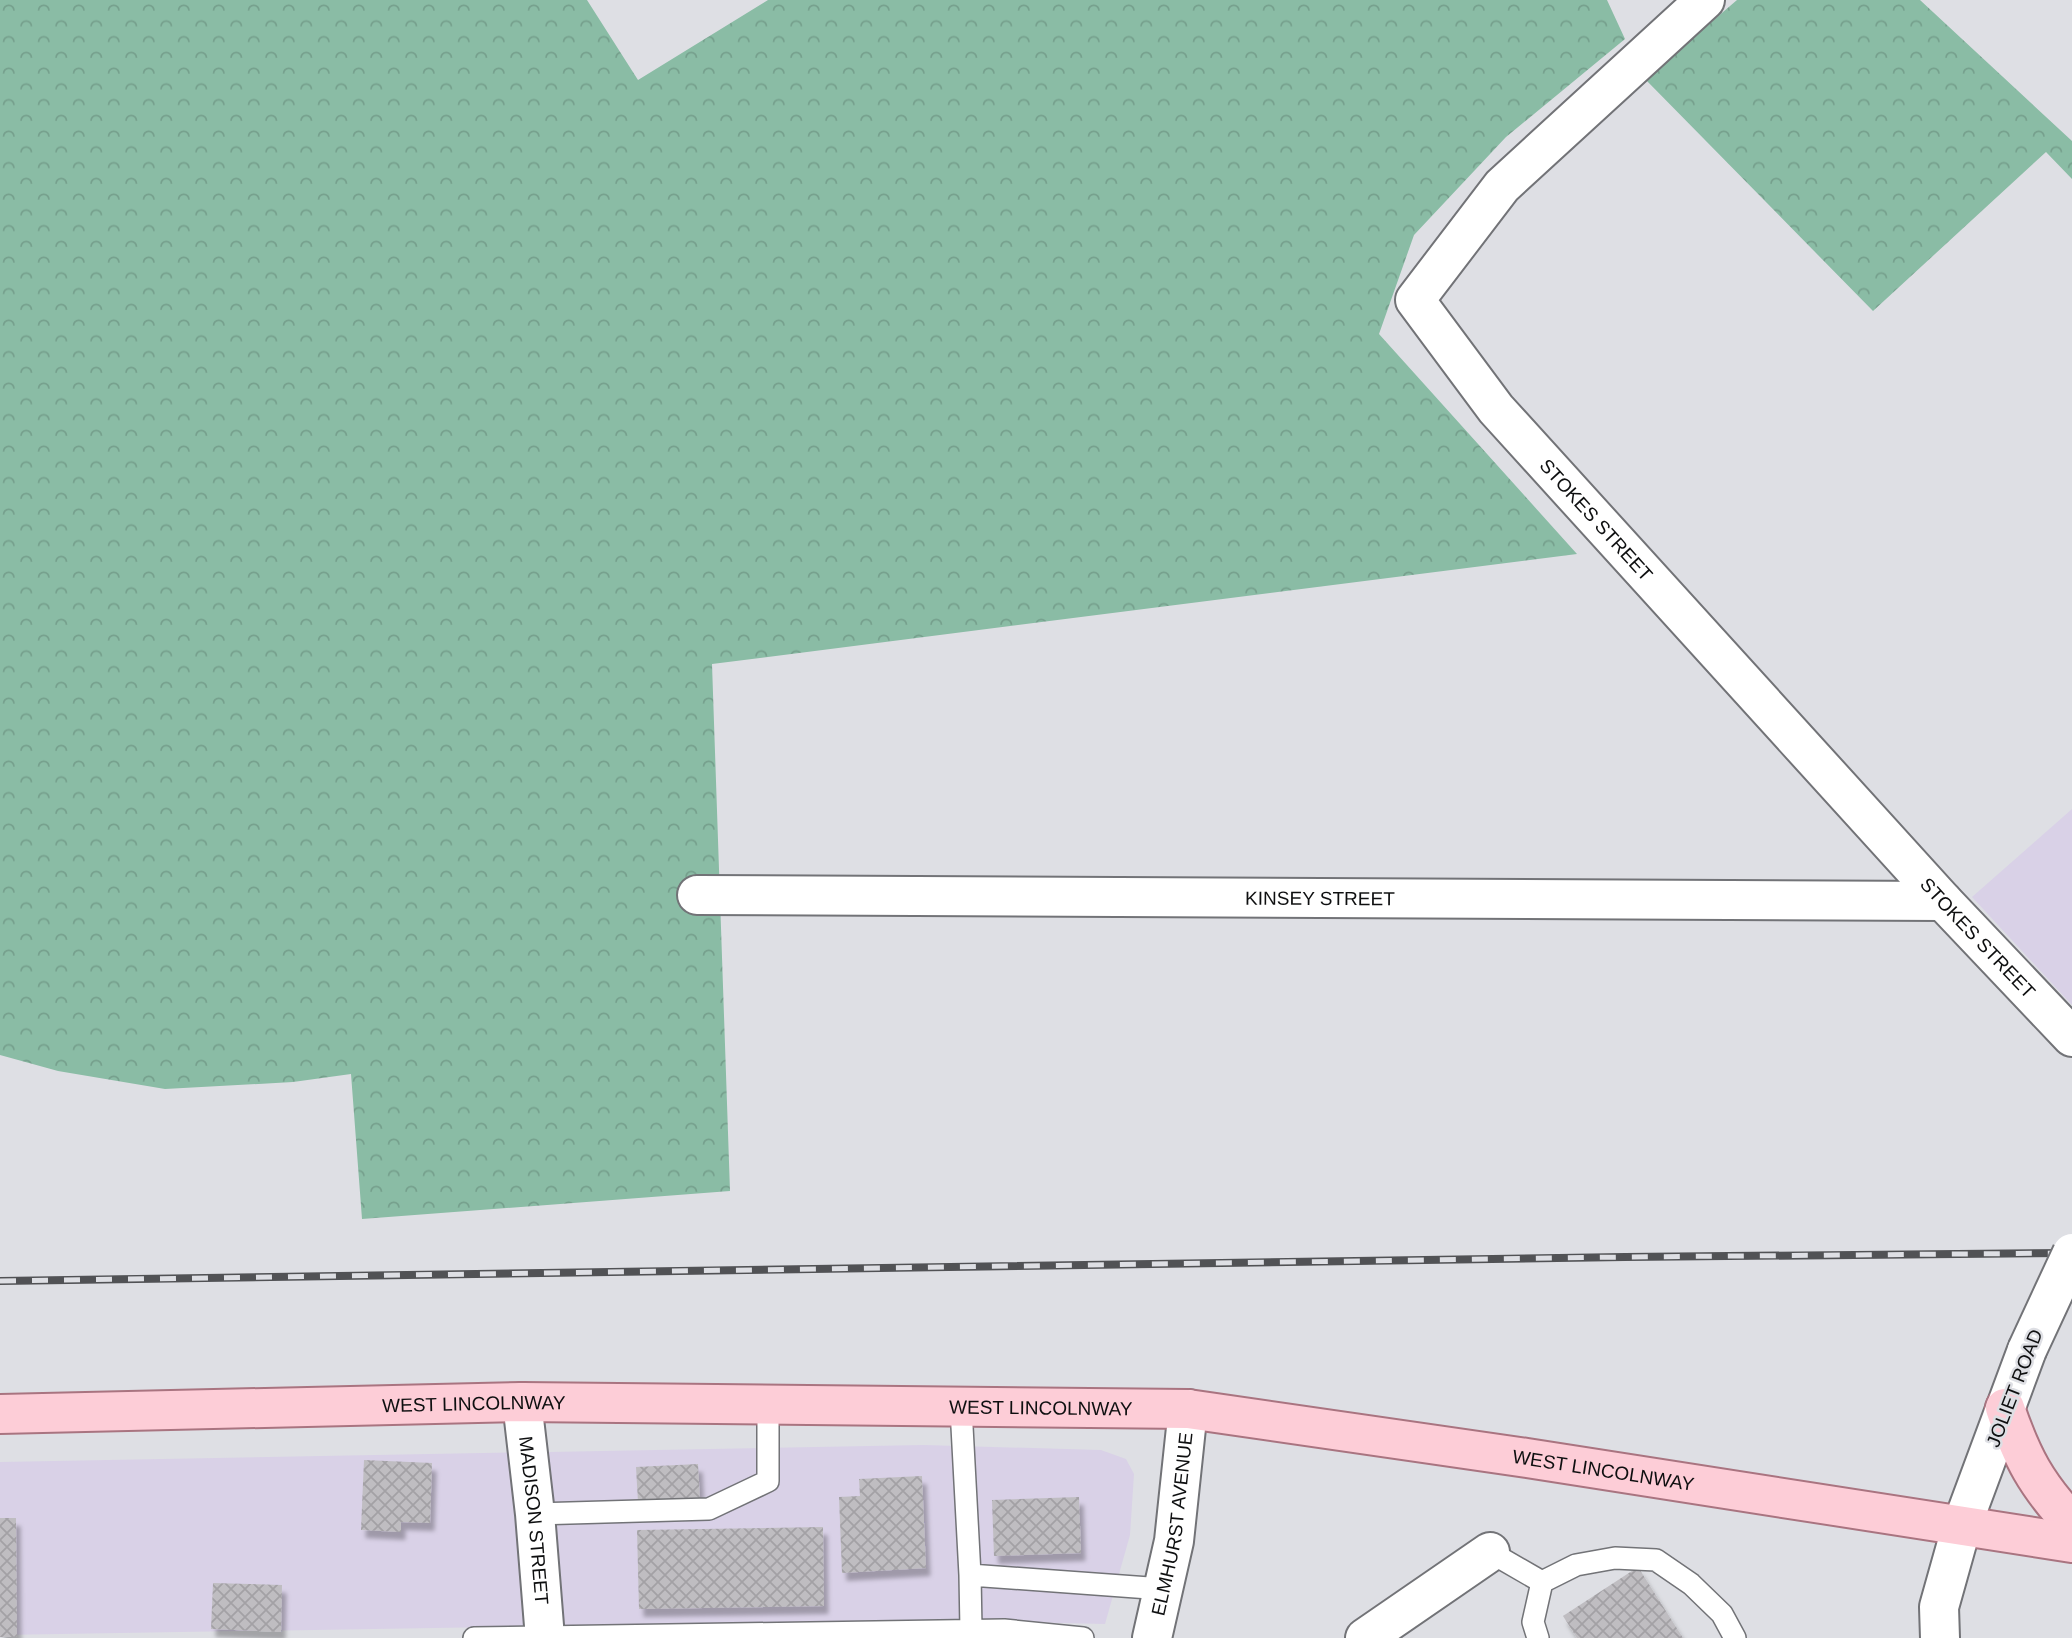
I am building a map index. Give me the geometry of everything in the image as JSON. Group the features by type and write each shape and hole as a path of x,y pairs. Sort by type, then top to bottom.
{"main road":[{"name":"WEST LINCOLNWAY","path":"0,1414 522,1402 768,1407 1188,1409 2072,1542"},
{"path":"2005,1408 2018,1446 2032,1474 2072,1523"}],"street":[{"name":"STOKES STREET","path":"1705,0 1502,186 1415,300 1496,409 1943,901 2072,1037"},
{"name":"KINSEY STREET","path":"697,895 1943,901"},
{"name":"JOLIET ROAD","path":"1940,1638 1939,1608 1962,1525 2027,1350 2072,1253"},
{"name":"MADISON STREET","path":"522,1402 545,1637"},
{"name":"ELMHURST AVENUE","path":"1152,1638 1174,1541 1188,1409"},
{"path":"1365,1638 1490,1552"}],"lane":[{"path":"535,1514 709,1509 768,1481 768,1407"},
{"path":"961,1408 971,1630"},
{"path":"1490,1552 1542,1582"},
{"path":"1542,1582 1576,1565 1615,1559 1656,1560 1691,1584 1722,1614 1735,1638"},
{"path":"970,1575 1163,1589"},
{"path":"1538,1638 1533,1622 1542,1582"},
{"path":"474,1638 881,1634 971,1630 1004,1630 1083,1638"}],"shaded area":[{"path":"2072,809 2072,1005 1972,897"},
{"path":"924,1445 1101,1450 1126,1459 1134,1474 1130,1535 1105,1624 924,1620 0,1635 0,1462"}],"green space":[{"path":"0,0 587,0 638,80 768,0 1607,0 1625,39 1506,137 1414,235 1379,334 1577,554 712,664 730,1191 362,1219 351,1074 293,1082 165,1089 58,1071 0,1055"},
{"path":"1737,0 1920,0 2072,141 2072,179 2046,152 1873,311 1645,79"}],"building":[{"path":"364,1460 432,1463 430,1523 401,1522 401,1532 361,1530"},
{"path":"698,1464 700,1499 638,1502 636,1467"},
{"path":"922,1476 926,1568 842,1573 839,1497 860,1496 859,1479"},
{"path":"1079,1497 1081,1553 994,1556 992,1500"},
{"path":"0,1518 16,1518 17,1637 0,1637"},
{"path":"823,1527 824,1606 639,1609 637,1530"},
{"path":"1638,1567 1683,1638 1577,1638 1563,1616"},
{"path":"213,1583 282,1585 281,1632 211,1629"}],"railway":[{"path":"0,1281 2072,1253"}]}
